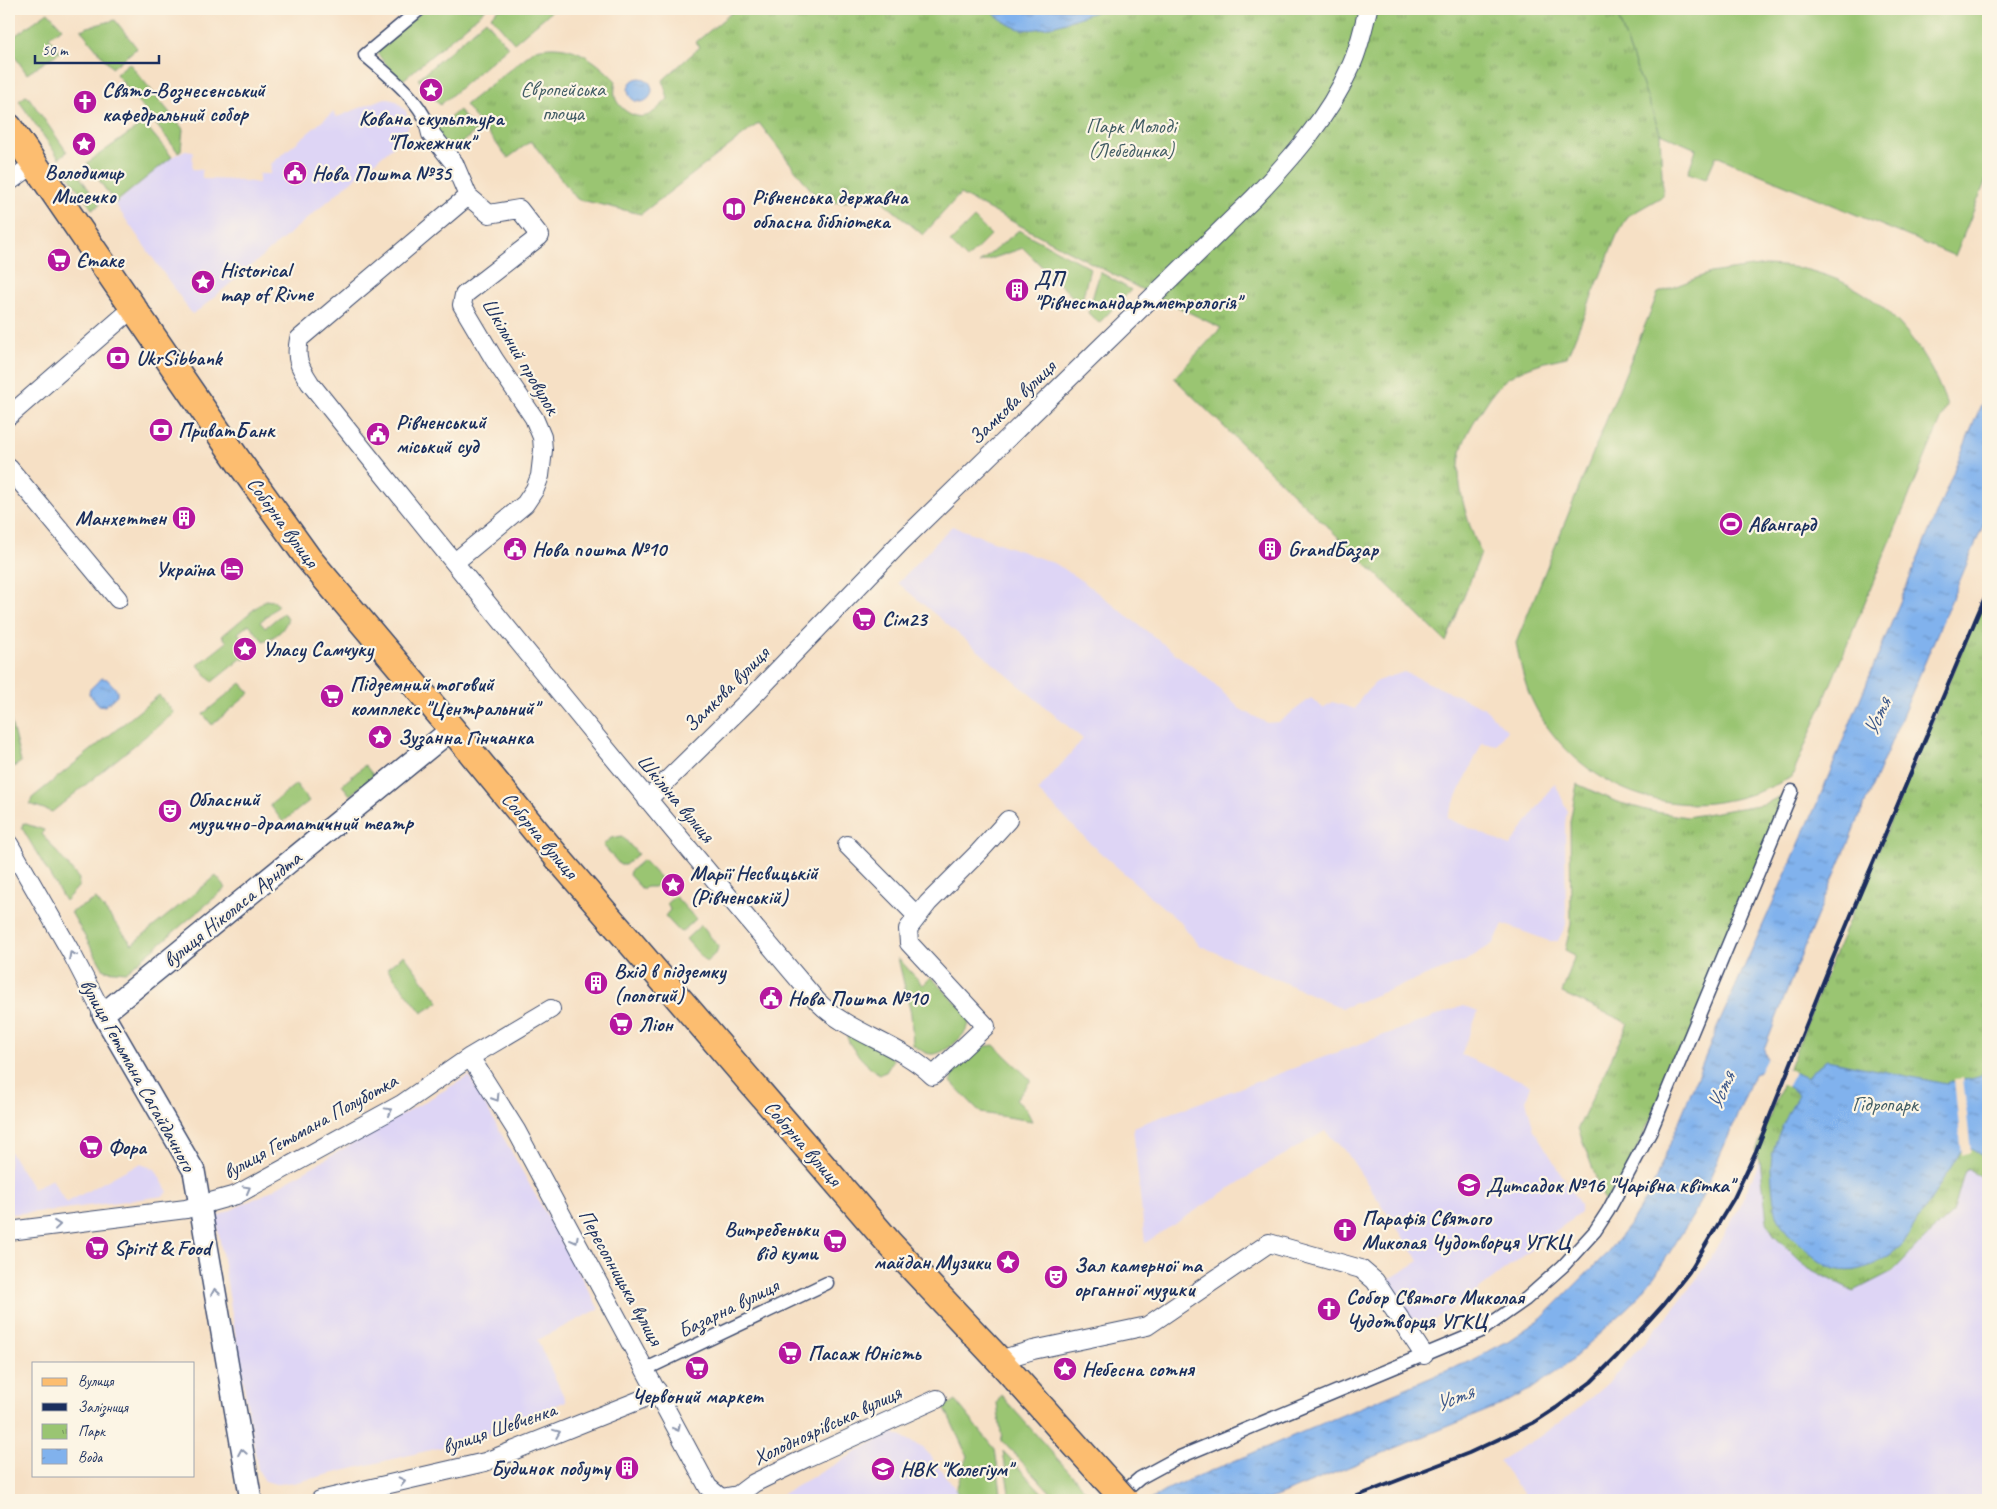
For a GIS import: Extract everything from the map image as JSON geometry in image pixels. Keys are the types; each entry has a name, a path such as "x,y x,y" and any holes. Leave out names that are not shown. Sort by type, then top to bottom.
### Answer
{"main road":[{"name":"Соборна вулиця","path":"9,127 233,454 308,558 562,863 890,1244 999,1360 1126,1500"}],"street":[{"path":"420,9 365,54 412,99 423,113 431,134 454,162 468,196"},
{"name":"Замкова вулиця","path":"647,800 749,700 888,555 1254,198 1288,161 1318,123 1339,90 1351,67 1368,9"},
{"path":"9,182 34,164"},
{"name":"Шкільна вулиця","path":"468,196 300,338 296,352 299,366 310,383 647,800 826,1010 903,1052 920,1063 933,1076 986,1026 909,943 908,929 917,916 1008,820"},
{"name":"Шкільний провулок","path":"455,562 525,504 535,489 540,476 543,450 542,437 534,418 494,359 462,305 464,294 540,236 519,209 489,214 468,196"},
{"path":"9,416 133,308"},
{"path":"9,468 118,599"},
{"name":"вулиця Ніколаса Арндта","path":"103,1014 452,729"},
{"path":"1114,1500 1140,1478 1175,1459 1479,1332 1526,1300 1563,1266 1595,1231 1608,1211 1650,1133 1792,791"},
{"name":"вулиця Гетьмана Сагайдачного","path":"9,844 72,954 103,1014 194,1171 251,1500"},
{"path":"847,845 917,916"},
{"name":"вулиця Гетьмана Полуботка","path":"9,1231 186,1210 236,1195 402,1104 470,1057 551,1009"},
{"name":"Пересопницька вулиця","path":"470,1057 516,1130 708,1487 721,1498 740,1498"},
{"path":"999,1360 1033,1350 1147,1326 1269,1244 1361,1269 1375,1281 1424,1355"},
{"name":"Базарна вулиця","path":"646,1369 827,1283"},
{"name":"вулиця Шевченка","path":"320,1500 485,1462 640,1400 657,1390"},
{"name":"Холодноярівська вулиця","path":"740,1498 754,1483 937,1399"}],"shaded area":[{"path":"385,98 396,101 406,111 409,124 404,137 192,314 115,204 172,157 185,150 193,151 192,169 202,170 202,179 238,180 259,183 259,174 270,174 271,164 333,112 337,117"},
{"path":"952,526 1056,564 1085,583 1212,682 1240,709 1267,723 1279,722 1311,698 1323,708 1332,702 1355,709 1362,696 1377,681 1404,672 1483,707 1507,730 1497,745 1482,743 1447,818 1510,846 1555,783 1567,810 1565,824 1566,925 1558,941 1549,941 1503,924 1494,943 1465,961 1342,1008 1199,945 1181,923 1094,847 1038,791 1083,739 898,583"},
{"name":"Дитсадок №16 \"Чарівна квітка\"","path":"1463,1006 1478,1012 1461,1055 1531,1085 1526,1100 1534,1130 1580,1204 1580,1213 1477,1291 1418,1331 1388,1280 1419,1261 1347,1153 1325,1131 1263,1167 1145,1243 1133,1127"},
{"path":"469,1076 599,1309 537,1340 566,1401 476,1439 293,1483 276,1484 265,1481 258,1470 216,1217 265,1194"},
{"path":"9,1150 33,1189 52,1179 66,1203 140,1164 155,1169 168,1192 163,1196 50,1211 9,1214"},
{"path":"1760,1161 1767,1221 1854,1291 1871,1282 1953,1213 1967,1168 1988,1182 1988,1500 1528,1500 1499,1461 1536,1439 1578,1409 1610,1381 1671,1312 1705,1268 1740,1205"},
{"name":"НВК \"Колегіум\"","path":"892,1432 923,1447 964,1500 772,1500"}],"green space":[{"path":"425,9 486,9 403,80 396,76 375,51"},
{"path":"499,9 554,9 514,43 491,16"},
{"path":"736,9 1615,9 1660,133 1663,196 1628,216 1617,235 1567,357 1533,366 1519,372 1501,384 1470,430 1460,457 1459,480 1464,506 1481,553 1446,642 1174,378 1221,328 1139,288 960,194 923,235 881,200 821,203 759,123 641,214 577,199 531,141 508,158 465,105 536,49 560,47 580,53 590,59 616,81 615,97 623,109 641,117 649,115 668,99 663,80 700,47 696,42"},
{"path":"1615,9 1988,9 1988,175 1955,256 1716,156 1706,179 1688,173 1696,149 1660,133"},
{"path":"48,12 62,28 49,37 60,52 27,74 9,48 9,40"},
{"path":"115,20 137,48 112,68 81,30"},
{"path":"486,20 508,47 440,105 418,79"},
{"path":"129,63 183,129 181,150 178,152 116,74"},
{"path":"27,95 67,152 59,158 19,101"},
{"path":"459,110 476,131 451,151 435,130"},
{"path":"144,123 172,157 115,203 87,163"},
{"path":"75,170 100,205 92,209 68,175"},
{"path":"974,218 991,235 967,259 950,242"},
{"path":"1019,230 1090,268 1081,305 1023,248 979,263"},
{"name":"Авангард","path":"1766,265 1803,269 1839,280 1880,305 1913,340 1926,360 1947,405 1792,777 1759,792 1724,801 1694,804 1665,801 1637,794 1610,782 1585,766 1564,747 1545,724 1531,698 1516,643 1658,293 1710,273"},
{"path":"1100,272 1131,290 1099,323 1088,313"},
{"name":"Гідропарк","path":"1988,590 1988,1182 1967,1168 1953,1213 1893,1271 1854,1291 1808,1268 1774,1236 1767,1221 1760,1161 1756,1151 1830,965"},
{"path":"265,600 274,601 278,606 260,622 265,628 283,613 288,618 284,627 272,638 263,641 249,624 238,633 244,642 239,646 246,654 251,650 253,652 244,660 242,658 212,682 198,665 227,642 222,636"},
{"path":"241,683 250,693 212,725 203,714"},
{"path":"159,695 174,713 52,812 30,804 32,798"},
{"path":"9,714 21,762 9,770"},
{"path":"365,765 374,776 350,795 342,785"},
{"path":"296,784 309,801 283,822 270,805"},
{"path":"1577,784 1617,802 1650,811 1687,817 1764,804 1792,791 1696,1020 1608,1211 1578,1128 1628,1023 1562,993 1575,955 1565,950 1571,924 1570,822"},
{"path":"23,823 44,830 42,834 79,879 78,887 65,901 22,828"},
{"path":"622,836 638,854 625,865 620,865 603,845 611,838"},
{"path":"643,860 662,880 654,887 646,887 643,890 629,875 630,871"},
{"path":"216,876 226,888 126,972 104,970 71,912 96,899 132,944"},
{"path":"675,896 696,919 682,932 665,916 670,910 667,903"},
{"path":"701,925 718,946 717,952 706,962 686,939"},
{"path":"404,955 439,1002 422,1013 387,968"},
{"path":"898,958 923,985 931,977 968,1015 968,1028 954,1044 941,1052 929,1054 913,1045 911,1014"},
{"path":"853,1033 891,1054 893,1061 886,1072 880,1074 865,1063 855,1052 847,1036"},
{"path":"994,1045 1031,1080 1016,1100 1026,1109 1032,1121 981,1113 951,1082 952,1068 981,1047"},
{"path":"1001,1395 1094,1500 1058,1500 1002,1441 997,1403"},
{"path":"956,1401 995,1449 1002,1500 964,1500 956,1490 967,1456 944,1406"},
{"path":"1003,1451 1049,1500 1010,1500"}],"water":[{"path":"988,9 1103,9 1060,24 1026,29 1017,28 1009,24"},
{"path":"640,78 645,79 651,85 651,95 645,101 640,102 635,101 629,95 628,90 629,85 635,79"},
{"name":"Устя","path":"1988,388 1988,514 1804,947 1764,1050 1767,1059 1807,1078 1812,1070 1827,1060 1946,1084 1981,1076 1988,1060 1988,1157 1984,1157 1971,1149 1961,1151 1903,1244 1895,1251 1875,1264 1864,1268 1842,1270 1831,1268 1816,1259 1788,1233 1779,1220 1775,1205 1771,1169 1774,1149 1780,1130 1798,1094 1760,1072 1754,1074 1694,1214 1654,1277 1631,1305 1562,1368 1533,1388 1503,1404 1268,1500 1150,1500 1170,1488 1470,1361 1508,1341 1542,1318 1605,1255 1631,1223 1652,1188 1717,1028 1819,799"},
{"path":"102,678 107,679 117,690 117,695 105,706 99,705 89,694 90,689"}],"pier":[{"path":"1767,1058 1795,1072 1787,1087 1759,1073"},
{"path":"1963,1078 1971,1152 1962,1155 1954,1079"}],"railway":[{"path":"1347,1500 1469,1453 1533,1423 1556,1408 1591,1382 1617,1356 1663,1305 1689,1272 1734,1198 1756,1151 1830,965 1988,590"}],"place":[{"name":"Кована скульптура \"Пожежник\"","path":"431,90"},
{"name":"Свято-Вознесенський кафедральний собор","path":"85,102"},
{"name":"Володимир Мисечко","path":"84,144"},
{"name":"Нова Пошта №35","path":"295,173"},
{"name":"Рівненська державна обласна бібліотека","path":"734,209"},
{"name":"Єтаке","path":"59,260"},
{"name":"Historical map of Rivne","path":"203,282"},
{"name":"ДП \"Рівнестандартметрологія\"","path":"1017,290"},
{"name":"UkrSibbank","path":"118,358"},
{"name":"ПриватБанк","path":"161,430"},
{"name":"Рівненський міський суд","path":"378,434"},
{"name":"Манхеттен","path":"184,518"},
{"name":"Авангард","path":"1731,524"},
{"name":"Нова пошта №10","path":"515,549"},
{"name":"GrandБазар","path":"1270,549"},
{"name":"Україна","path":"232,569"},
{"name":"Сім23","path":"864,619"},
{"name":"Уласу Самчуку","path":"245,649"},
{"name":"Підземний тоговий комплекс \"Центральний\"","path":"332,696"},
{"name":"Зузанна Гінчанка","path":"380,737"},
{"name":"Обласний музично-драматичний театр","path":"170,811"},
{"name":"Марії Несвицькій (Рівненській)","path":"673,885"},
{"name":"Вхід в підземку (пологий)","path":"596,983"},
{"name":"Нова Пошта №10","path":"771,998"},
{"name":"Ліон","path":"621,1024"},
{"name":"Фора","path":"91,1147"},
{"name":"Дитсадок №16 \"Чарівна квітка\"","path":"1469,1185"},
{"name":"Парафія Святого Миколая Чудотворця УГКЦ","path":"1345,1230"},
{"name":"Витребеньки від куми","path":"835,1241"},
{"name":"Spirit & Food","path":"97,1248"},
{"name":"майдан Музики","path":"1008,1262"},
{"name":"Зал камерної та органної музики","path":"1056,1277"},
{"name":"Собор Святого Миколая Чудотворця УГКЦ","path":"1329,1309"},
{"name":"Пасаж Юність","path":"790,1353"},
{"name":"Червоний маркет","path":"697,1368"},
{"name":"Небесна сотня","path":"1065,1369"},
{"name":"Будинок побуту","path":"627,1468"},
{"name":"НВК \"Колегіум\"","path":"883,1469"}],"park label":[{"name":"Європейська площа","path":"563,101"},
{"name":"Парк Молоді (Лебединка)","path":"1131,138"}]}
